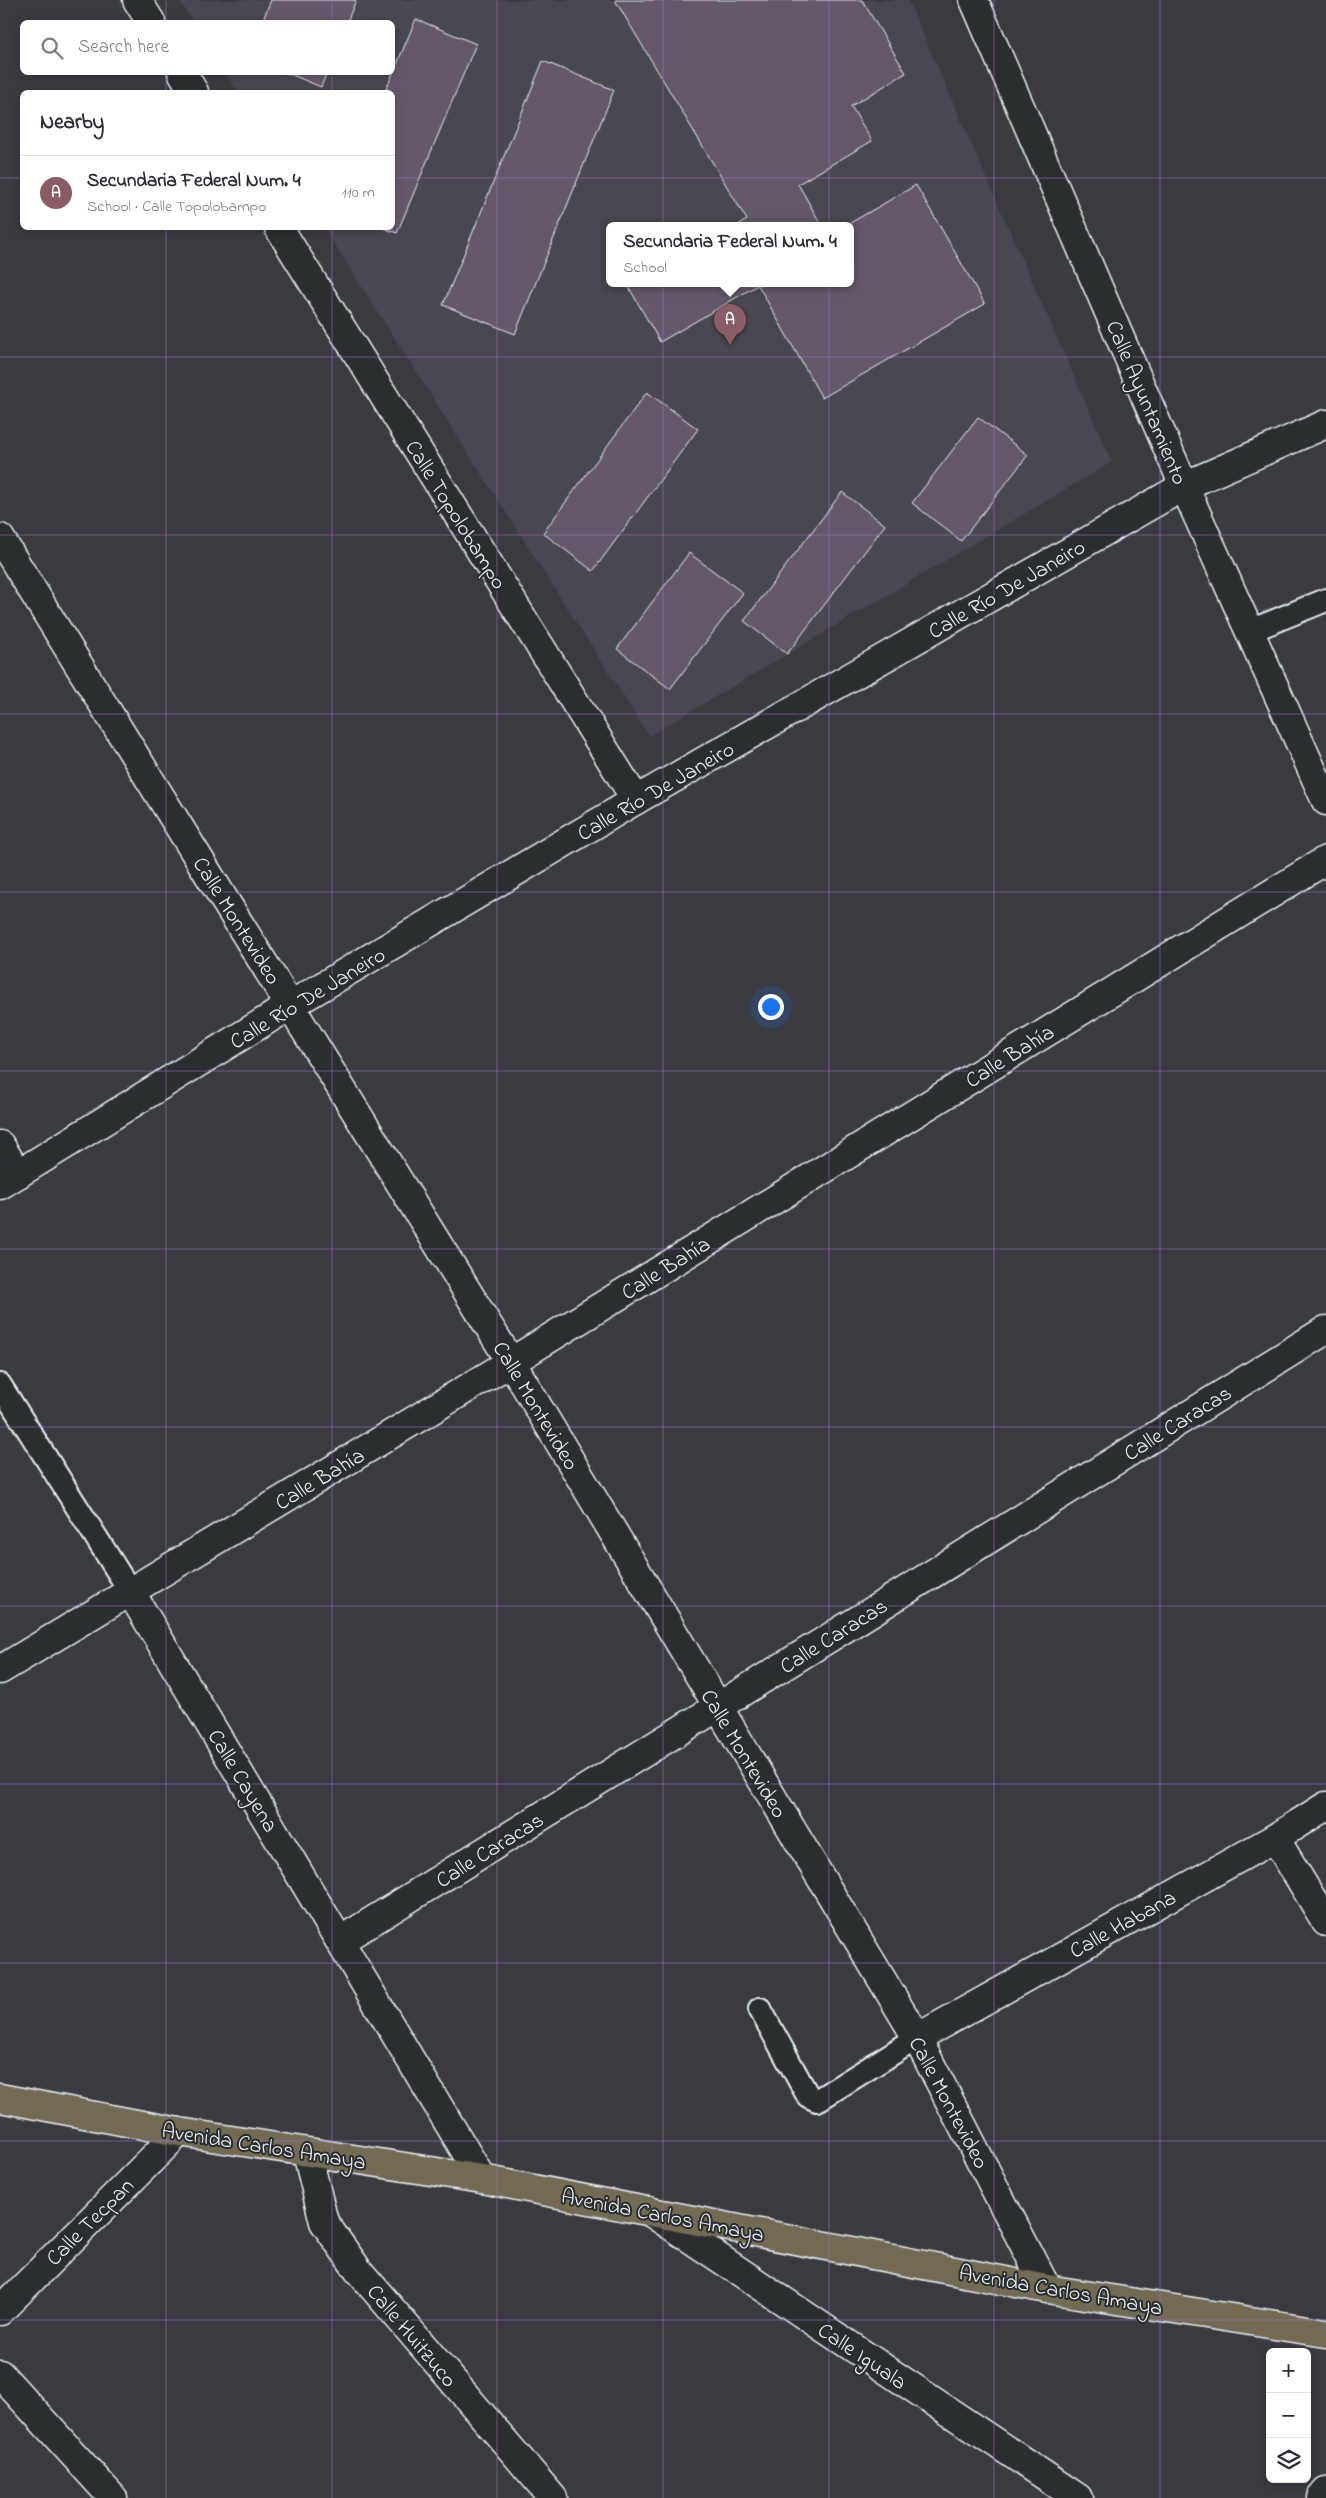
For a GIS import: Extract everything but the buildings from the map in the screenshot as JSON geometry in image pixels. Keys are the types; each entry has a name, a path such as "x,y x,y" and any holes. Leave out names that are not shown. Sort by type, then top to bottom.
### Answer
{"main road":[{"name":"Avenida Carlos Amaya","path":"0,2098 179,2132 482,2179 1047,2288 1326,2333"}],"street":[{"path":"137,0 150,20"},
{"name":"Calle Ayuntamiento","path":"974,0 1184,486 1326,802"},
{"path":"184,75 193,90"},
{"name":"Calle Topolobampo","path":"280,230 636,800"},
{"name":"Calle Río De Janeiro","path":"9,1179 291,1005 636,800 1184,486 1326,424"},
{"name":"Calle Montevideo","path":"0,538 511,1362 916,2038 1047,2288"},
{"name":"Calle Bahía","path":"0,1670 511,1362 1326,860"},
{"path":"0,1145 9,1179"},
{"name":"Calle Caracas","path":"340,1941 1326,1330"},
{"name":"Calle Cayena","path":"130,1591 482,2179"},
{"name":"Calle Habana","path":"916,2038 1275,1838 1326,1806"},
{"path":"1275,1838 1326,1922"},
{"name":"Calle Tecpan","path":"0,2311 179,2132"},
{"name":"Calle Huitzuco","path":"307,2153 324,2222 358,2270 553,2498"},
{"name":"Calle Iguala","path":"649,2211 1078,2498"},
{"path":"0,2374 113,2498"},
{"path":"1321,2498 1326,2492"}],"lane":[{"path":"1250,631 1326,600"},
{"name":"Calle Cayena","path":"0,1385 130,1591"},
{"path":"760,2009 808,2096 812,2099 821,2098 916,2038"}],"shaded area":[{"path":"179,0 908,0 1112,462 649,736 325,230 395,230 395,90 237,90 226,75 395,75 395,20 192,20"}],"place":[{"name":"Secundaria Federal Num. 4","path":"730,345"}]}
